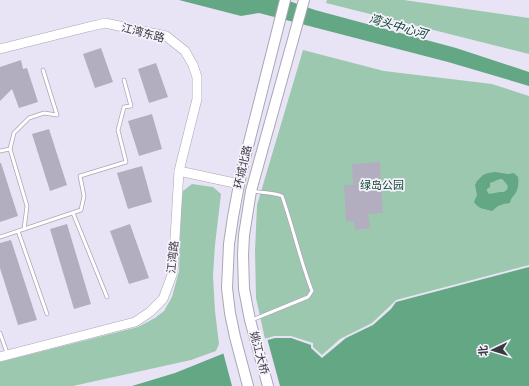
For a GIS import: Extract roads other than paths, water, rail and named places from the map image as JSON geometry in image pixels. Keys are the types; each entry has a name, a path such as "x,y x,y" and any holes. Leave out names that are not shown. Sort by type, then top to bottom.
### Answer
{"main road":[{"name":"环城北路","path":"235,337 227,288 232,217 238,184 285,0"},
{"name":"环城北路","path":"250,320 244,289 244,235 252,191 304,0"},
{"name":"姚江大桥","path":"250,320 268,386"},
{"name":"姚江大桥","path":"235,337 248,386"}],"street":[{"name":"江湾东路","path":"0,48 105,24 166,36 185,51 197,76 197,98 179,172"},
{"path":"179,172 238,184"},
{"name":"江湾路","path":"4,356 135,322 150,312 159,303 163,298 173,272 179,172"}],"lane":[{"path":"24,229 27,206 10,149 14,133 29,118 44,113 57,115 44,70"},
{"path":"0,236 82,210 84,196 80,176 126,162 118,130 124,108 131,106 124,80"},
{"path":"0,151 10,149"},
{"path":"250,320 308,297 312,291 282,196 275,193 252,191"},
{"path":"73,213 107,297"},
{"path":"18,231 47,314"},
{"path":"0,333 4,356"}],"water label":[{"name":"湾头中心河","path":"398,27"}],"park label":[{"name":"绿岛公园","path":"382,185"}]}
